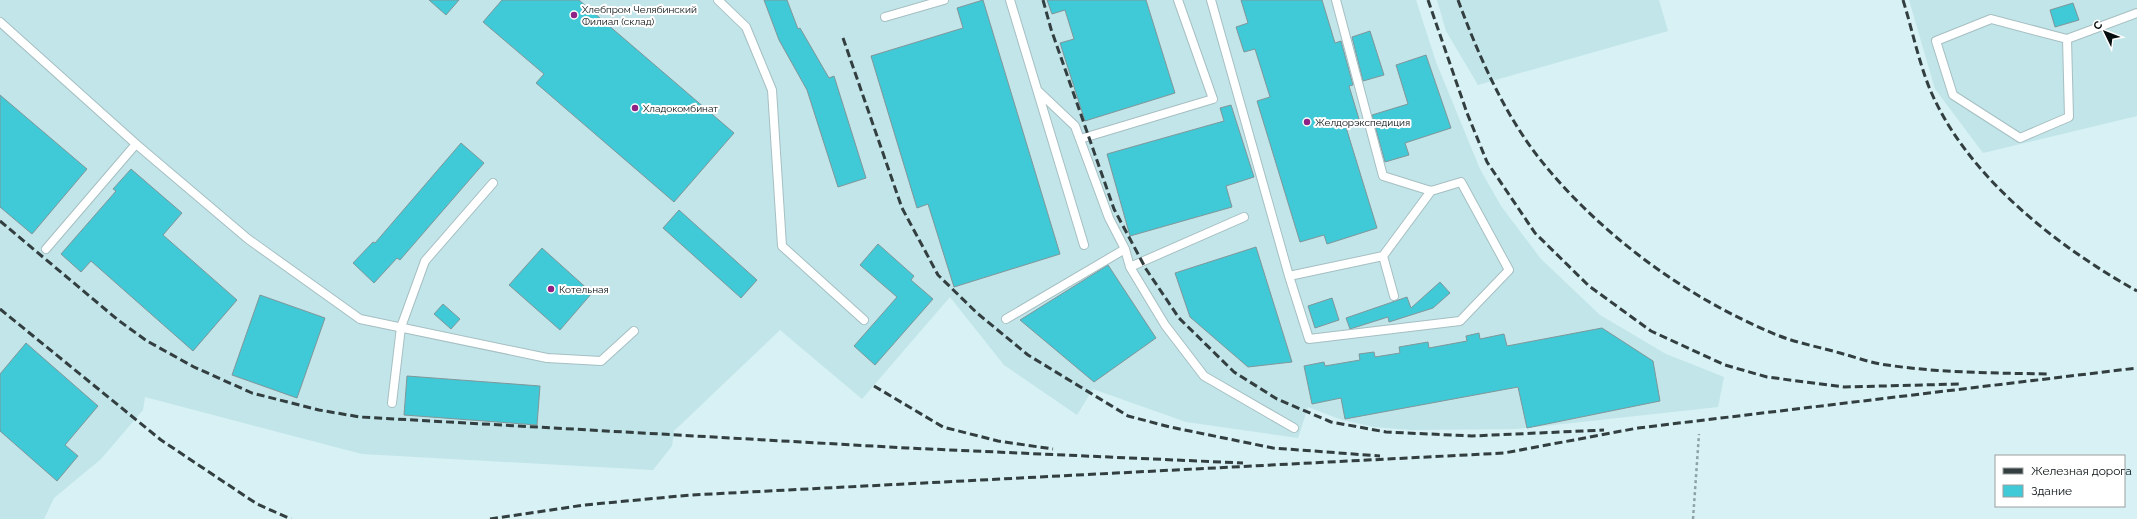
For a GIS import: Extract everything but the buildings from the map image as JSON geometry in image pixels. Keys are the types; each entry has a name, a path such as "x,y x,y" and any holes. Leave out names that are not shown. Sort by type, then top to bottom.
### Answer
{"lane":[{"path":"718,0 746,27 772,90 782,246 864,320"},
{"path":"885,17 944,0"},
{"path":"1010,0 1084,245"},
{"path":"1080,139 1213,99 1178,0"},
{"path":"1211,0 1289,276 1310,340 1460,321 1508,270 1461,182 1431,191 1384,176 1336,0"},
{"path":"2067,39 2068,117 2020,138 1953,95 1936,41 1991,19 2067,39 2137,14"},
{"path":"0,22 136,144 248,239 360,318 547,358 601,361 634,331"},
{"path":"1038,91 1075,126 1109,218 1125,249 1130,267 1165,325 1204,376 1294,428"},
{"path":"46,250 136,144"},
{"path":"392,403 401,327 424,261 493,183"},
{"path":"1289,276 1383,256 1431,191"},
{"path":"1130,267 1244,217"},
{"path":"1006,319 1125,249"},
{"path":"1383,256 1394,296"}],"path":[{"path":"1693,519 1699,434"}],"shaded area":[{"path":"0,0 1416,0 1436,62 1480,169 1501,206 1541,259 1600,315 1666,354 1724,377 1718,407 1517,429 1411,430 1374,427 1342,420 1308,407 1298,438 1186,422 1093,389 1077,415 1004,365 950,297 862,399 780,330 674,431 672,446 653,470 362,454 145,397 143,410 101,459 54,498 44,519 0,519"},
{"path":"1437,0 1659,0 1668,31 1478,85 1446,31"},
{"path":"1909,0 2137,0 2137,116 1983,153 1935,89"}],"railway":[{"path":"1043,0 1051,29 1114,209 1146,269 1179,318 1234,372 1277,399 1331,422 1386,432 1472,436 1604,430"},
{"path":"1428,0 1467,113 1487,162 1535,233 1589,286 1651,331 1725,365 1767,377 1844,387 1960,384"},
{"path":"1458,0 1492,82 1514,122 1539,158 1589,213 1647,262 1678,283 1710,303 1777,335 1800,343 1875,363 1907,368 1948,371 2050,374"},
{"path":"1903,0 1918,55 1929,87 1945,119 1965,150 1989,178 2016,205 2045,230 2075,253 2137,291"},
{"path":"843,38 902,208 938,275 977,313 1028,355 1128,416 1170,427 1273,448 1380,456"},
{"path":"0,221 118,320 147,341 194,367 252,393 319,410 360,417 907,448 1243,463"},
{"path":"0,309 161,440 257,504 291,519"},
{"path":"490,519 584,505 691,495 1504,453 1638,428 2137,368"},
{"path":"874,386 943,427 998,441 1053,449"}],"place":[{"name":"Хлебпром Челябинский Филиал (склад)","path":"574,15"},
{"name":"Хладокомбинат","path":"635,108"},
{"name":"Желдорэкспедиция","path":"1307,122"},
{"name":"Котельная","path":"551,289"}]}
